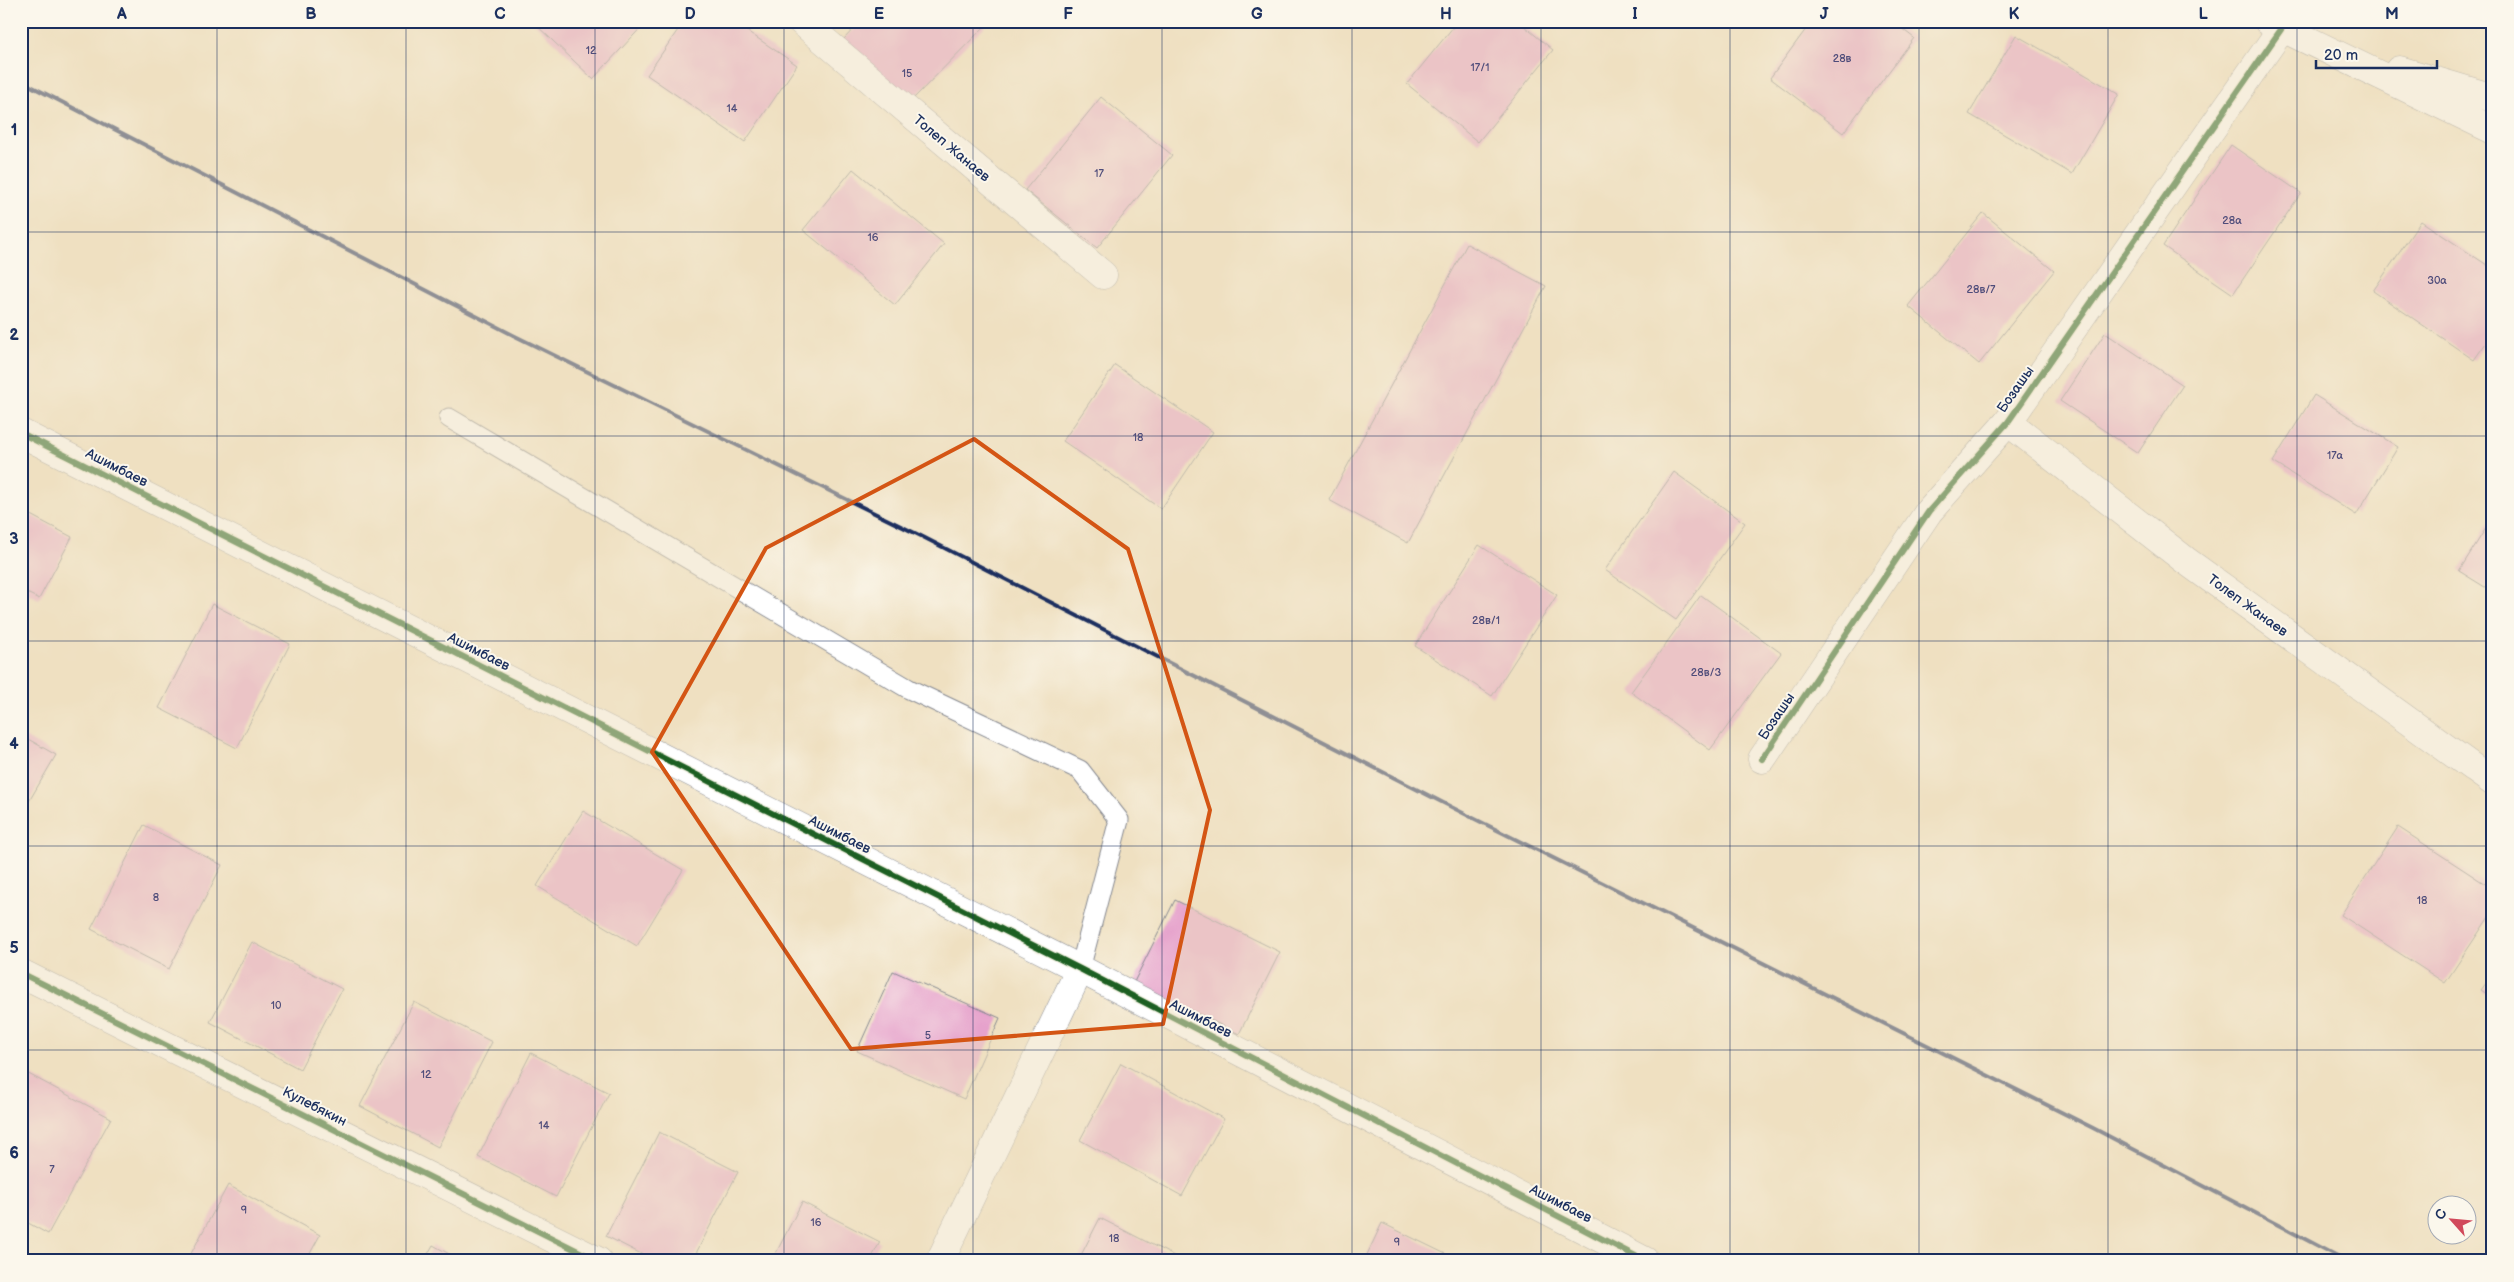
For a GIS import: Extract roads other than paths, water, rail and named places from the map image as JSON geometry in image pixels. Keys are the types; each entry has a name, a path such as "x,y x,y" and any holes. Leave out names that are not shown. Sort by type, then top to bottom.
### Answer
{"street":[{"name":"Толеп Жанаев","path":"801,21 1103,275"},
{"path":"2275,25 2493,130"},
{"name":"Бозашы","path":"1762,759 1929,511 2008,422 2275,25"},
{"path":"2323,48 2493,98"},
{"name":"Толеп Жанаев","path":"2008,422 2185,560 2493,782"},
{"name":"Ашимбаев","path":"21,433 1080,969 1645,1261"},
{"path":"940,1261 1080,969"},
{"name":"Кулебякин","path":"21,973 598,1261"}],"lane":[{"path":"449,418 909,689 1080,770 1119,820 1080,969"}],"railway":[{"path":"21,81 513,335 921,536 1465,814 2093,1128 2347,1261"}]}
